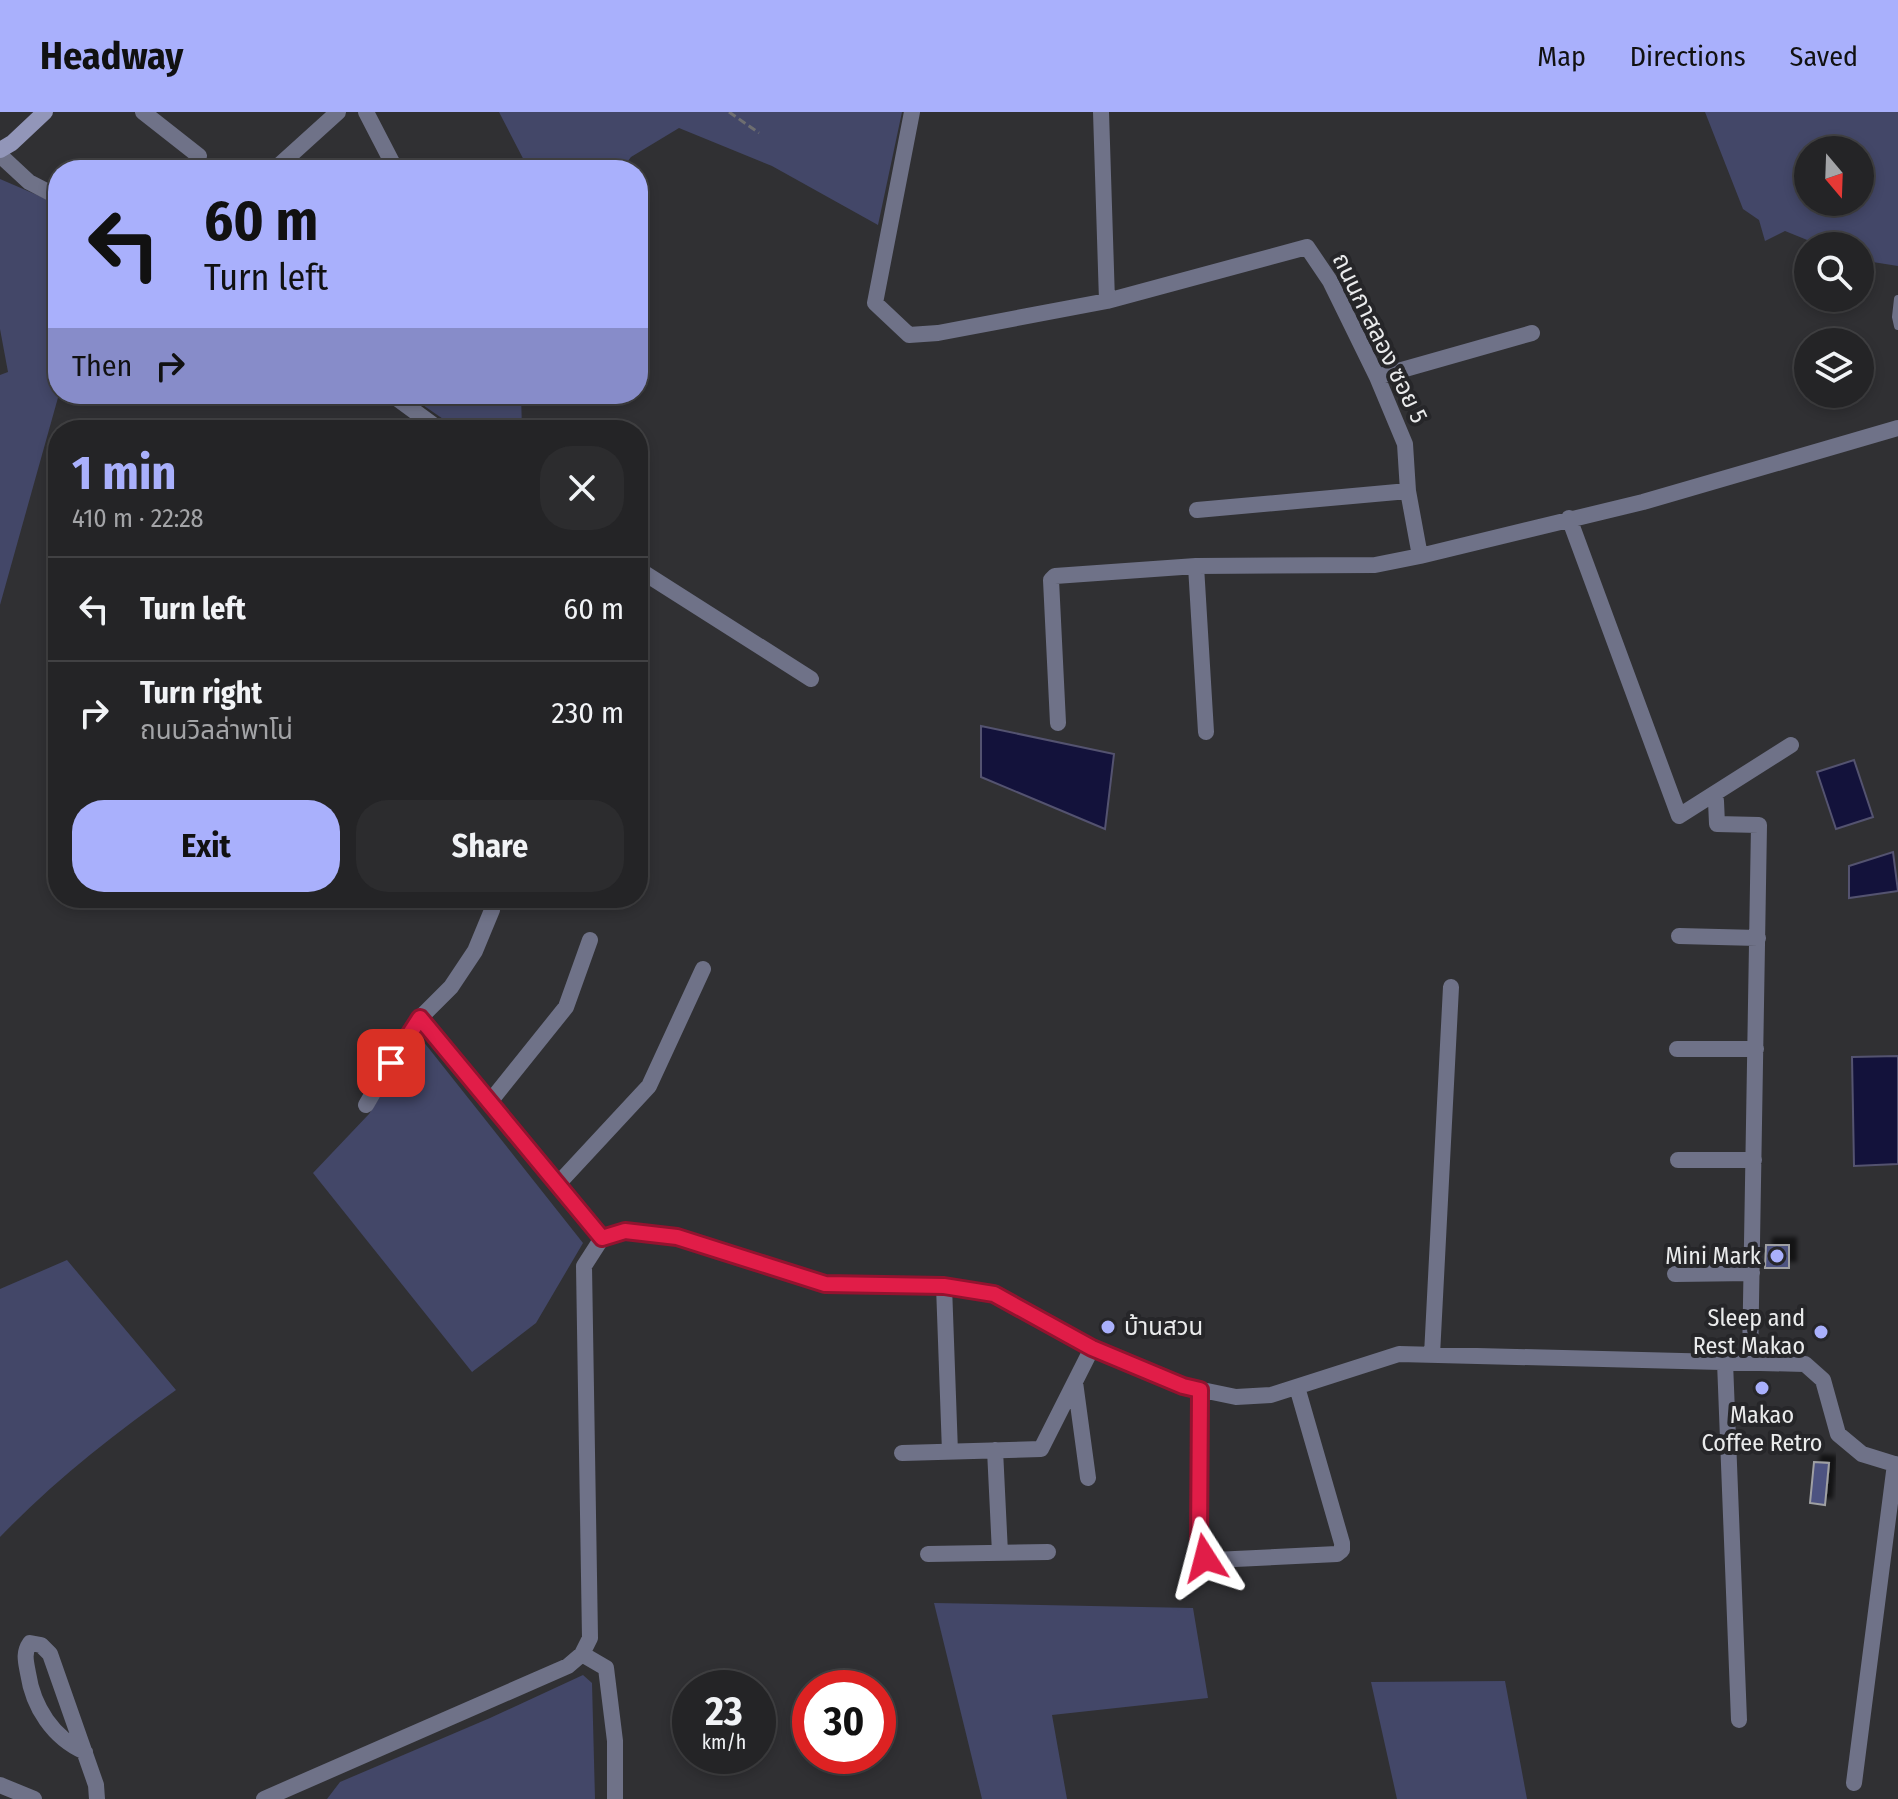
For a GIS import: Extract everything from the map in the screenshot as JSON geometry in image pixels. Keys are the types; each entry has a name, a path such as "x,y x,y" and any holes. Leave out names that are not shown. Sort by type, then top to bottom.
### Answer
{"street":[{"path":"45,112 0,153 29,182 48,192"},
{"path":"143,112 199,156"},
{"path":"285,160 338,112"},
{"path":"366,112 391,160"},
{"name":"ถนนกาสลอง ซอย 5","path":"912,112 875,303 909,335 938,333 1107,301 1307,247 1330,281 1377,377 1405,444 1408,491 1420,556"},
{"path":"1101,112 1107,301"},
{"path":"1377,377 1532,333"},
{"path":"405,404 426,420"},
{"path":"1058,723 1051,580 1055,576 1196,566 1375,565 1643,502 1898,428"},
{"path":"1197,510 1408,491"},
{"path":"1569,518 1679,816 1791,745"},
{"path":"1196,566 1206,732"},
{"path":"648,575 811,679"},
{"path":"1716,801 1717,824 1759,825 1750,1362"},
{"path":"366,1105 403,1042 420,1018 451,987 475,951 492,910"},
{"path":"1679,936 1758,938"},
{"path":"489,1103 566,1007 590,940"},
{"path":"557,1185 649,1086 703,969"},
{"path":"1432,1355 1451,987"},
{"path":"420,1018 602,1238"},
{"path":"1677,1049 1756,1049"},
{"path":"1678,1160 1754,1160"},
{"path":"264,1799 568,1666 582,1654 590,1638 584,1266 602,1238 625,1231 677,1237 825,1284 944,1286 994,1294 1092,1348 1183,1386 1236,1397 1271,1395 1399,1354 1805,1364 1823,1380 1838,1434 1862,1454 1896,1465 1854,1783"},
{"path":"1675,1274 1752,1273"},
{"path":"944,1286 950,1452"},
{"path":"902,1453 1041,1449 1092,1348"},
{"path":"1725,1362 1739,1720"},
{"path":"1075,1382 1088,1478"},
{"path":"1200,1390 1199,1548 1205,1558 1337,1554 1342,1550 1342,1543 1297,1387"},
{"path":"995,1450 1000,1553"},
{"path":"928,1554 1048,1552"},
{"path":"85,1752 61,1735 37,1706 25,1654 30,1643 41,1645 50,1654 85,1752 96,1785 97,1799"},
{"path":"582,1654 606,1668 615,1741 615,1799"},
{"path":"0,1785 34,1799"}],"lane":[{"path":"1898,299 1898,326"}],"path":[{"path":"729,112 759,133"}],"shaded area":[{"path":"499,112 902,112 878,225 772,166 679,128 629,160 524,160"},
{"path":"1705,112 1898,112 1898,266 1874,262 1874,232 1794,232 1794,235 1785,231 1765,241 1759,220 1743,209"},
{"path":"0,179 48,200 48,404 56,404 52,420 48,420 48,433 0,605 0,375 8,372 0,329"},
{"path":"421,404 521,404 522,420 445,420"},
{"path":"981,726 1114,754 1105,829 981,777"},
{"path":"1854,760 1873,817 1836,829 1817,772"},
{"path":"1893,852 1898,891 1849,898 1849,866"},
{"path":"419,1036 583,1243 536,1323 472,1372 313,1173 369,1114"},
{"path":"1898,1056 1898,1164 1854,1166 1852,1057"},
{"path":"67,1260 176,1390 85,1459 0,1537 0,1289"},
{"path":"934,1603 1193,1608 1208,1698 1052,1715 1067,1799 982,1799"},
{"path":"583,1675 592,1683 595,1799 327,1799 340,1782"},
{"path":"1505,1681 1527,1799 1397,1799 1371,1682"}],"building":[{"path":"1766,1245 1789,1245 1789,1268 1765,1268"},
{"path":"1814,1462 1829,1463 1825,1505 1810,1503"}],"place":[{"name":"Mini Mark","path":"1777,1256"},
{"name":"บ้านสวน","path":"1108,1327"},
{"name":"Sleep and Rest Makao","path":"1821,1332"},
{"name":"Makao Coffee Retro","path":"1762,1388"}],"route":[{"path":"391,1063 420,1018 602,1238 625,1231 677,1237 825,1284 944,1286 994,1294 1092,1348 1183,1386 1200,1390 1199,1548 1205,1558"}]}
